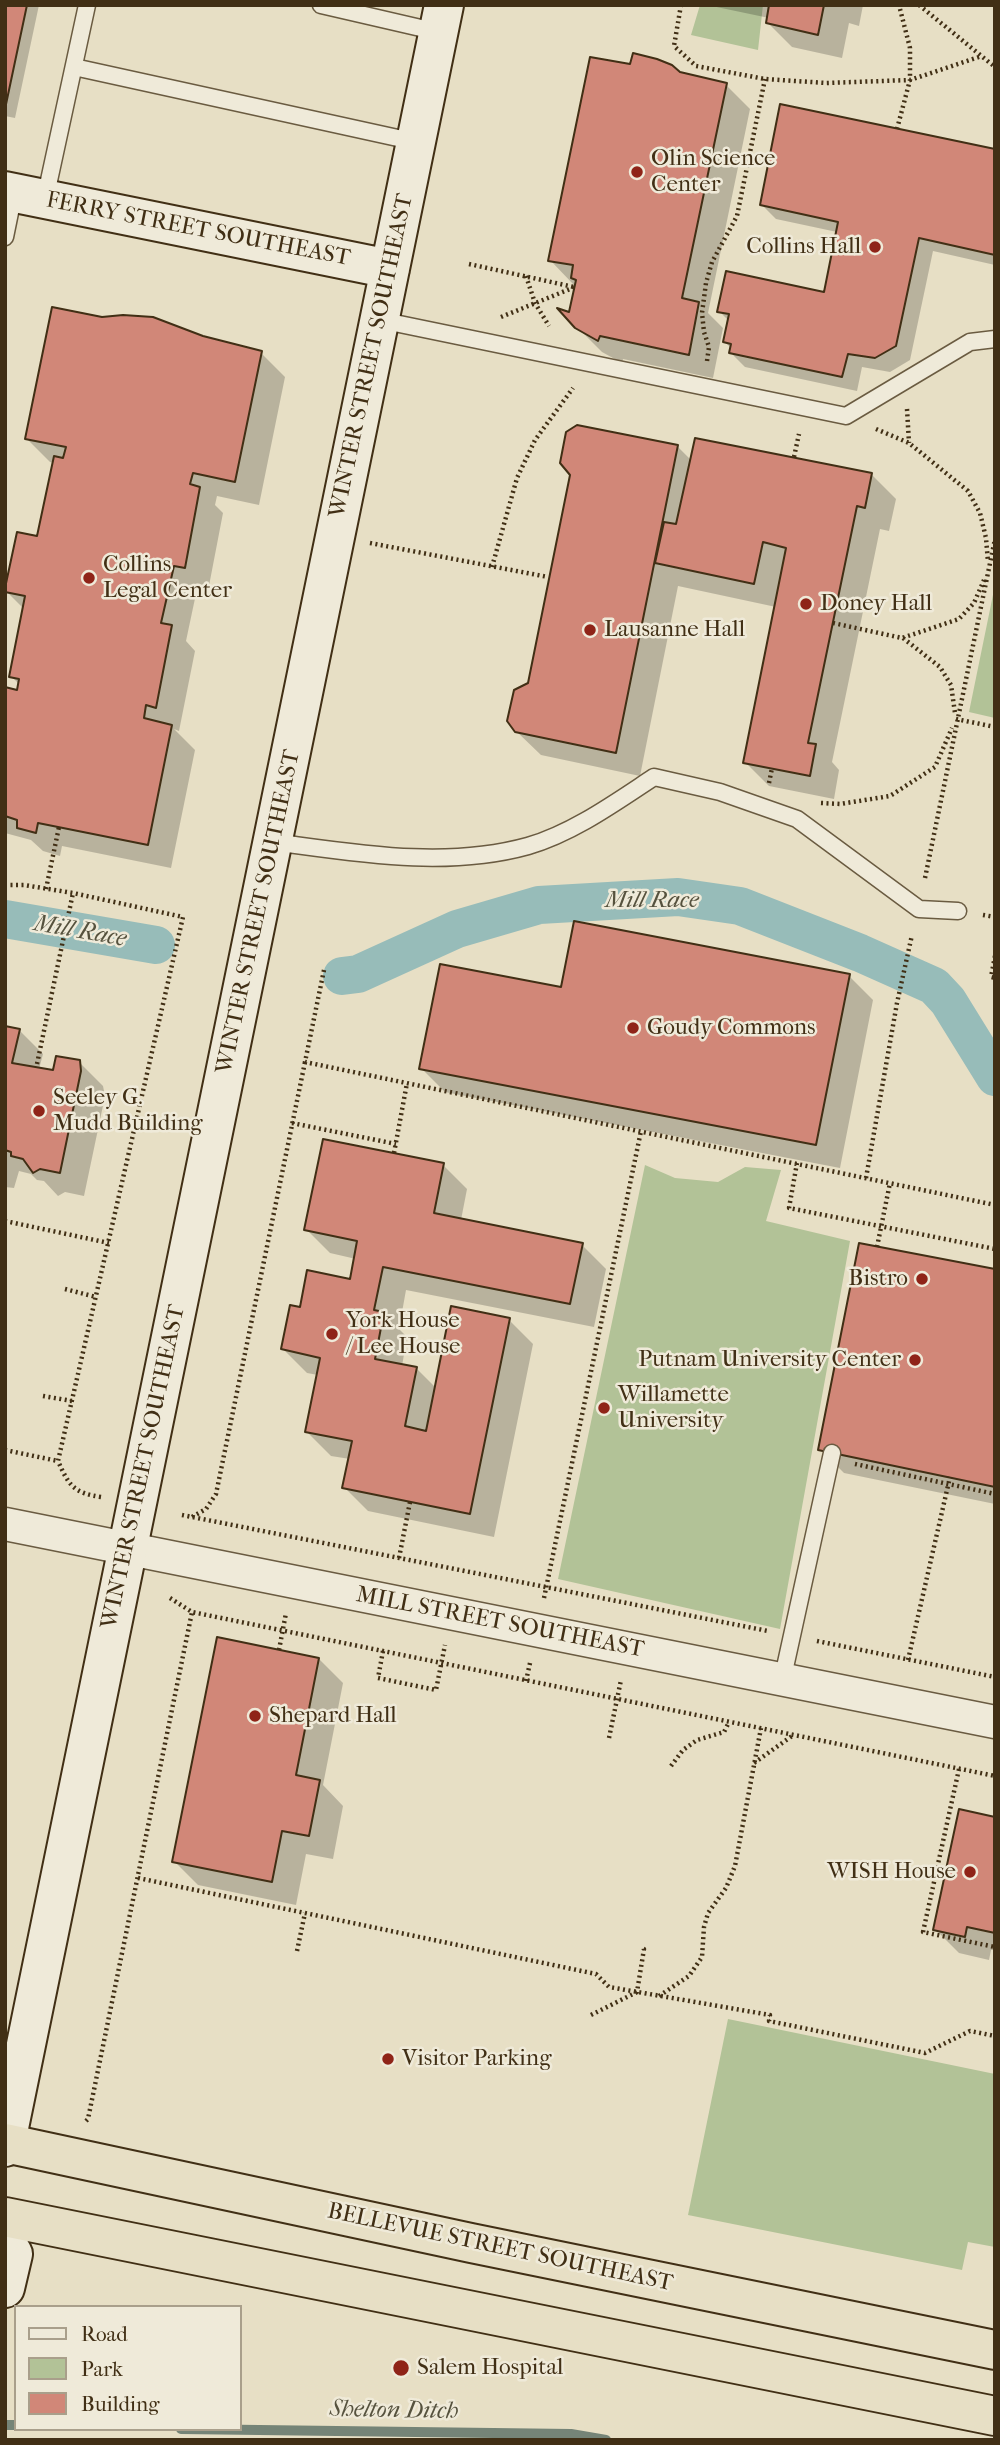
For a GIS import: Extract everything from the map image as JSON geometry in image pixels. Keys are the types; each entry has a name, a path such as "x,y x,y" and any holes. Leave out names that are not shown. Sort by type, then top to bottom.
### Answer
{"highway":[{"name":"BELLEVUE STREET SOUTHEAST","path":"6,2144 995,2350"},
{"path":"5,2217 995,2416"}],"street":[{"name":"WINTER STREET SOUTHEAST","path":"6,2144 441,18"},
{"name":"FERRY STREET SOUTHEAST","path":"21,195 390,269"},
{"name":"MILL STREET SOUTHEAST","path":"5,1524 995,1722"},
{"path":"5,2240 13,2254 5,2288"}],"lane":[{"path":"5,237 74,66 87,5"},
{"path":"321,5 441,18"},
{"path":"74,66 416,142"},
{"path":"380,320 846,416 970,342 995,339"},
{"path":"273,842 381,857 465,857 528,846 594,817 654,777 720,792 797,819 919,909 958,911"},
{"path":"782,1681 831,1456"}],"path":[{"path":"681,5 674,46 696,66 765,79 826,83 910,80 982,56"},
{"path":"897,129 910,80 910,48 899,5"},
{"path":"919,5 995,67"},
{"path":"701,386 709,347 702,313 706,283 716,253 737,216 765,79"},
{"path":"454,335 575,287 469,264"},
{"path":"492,567 517,478 535,440 584,374 587,363 560,340 544,320 526,276"},
{"path":"846,416 909,443 968,491 980,513 989,569 974,603 959,619 902,638"},
{"path":"335,536 548,577"},
{"path":"866,1178 897,1003 919,909 995,539"},
{"path":"816,803 840,804 890,796 935,768 956,719 951,685 940,667 902,638 833,623"},
{"path":"956,719 995,727"},
{"path":"46,889 58,827"},
{"path":"5,885 73,893 183,917 58,1461 66,1480 80,1493 108,1498"},
{"path":"37,1065 73,893"},
{"path":"995,956 990,977 995,978"},
{"path":"192,1517 206,1509 216,1494 324,970"},
{"path":"305,1062 995,1205"},
{"path":"394,1153 407,1083"},
{"path":"292,1123 396,1144"},
{"path":"542,1602 641,1131"},
{"path":"797,1163 789,1208 995,1249"},
{"path":"877,1247 890,1183"},
{"path":"5,1221 109,1243"},
{"path":"65,1289 96,1297"},
{"path":"43,1396 72,1401"},
{"path":"5,1450 58,1461"},
{"path":"831,1456 995,1494"},
{"path":"908,1660 950,1477"},
{"path":"399,1559 410,1502"},
{"path":"183,1515 995,1677"},
{"path":"170,1598 192,1612 995,1776"},
{"path":"84,2122 88,2119 192,1612"},
{"path":"383,1651 378,1678 436,1690 451,1613"},
{"path":"609,1738 627,1649"},
{"path":"526,1681 532,1655"},
{"path":"671,1766 683,1750 697,1740 724,1732 729,1722"},
{"path":"659,1996 689,1976 702,1957 708,1913 726,1888 735,1866 761,1728"},
{"path":"754,1763 793,1735"},
{"path":"960,1769 923,1932 995,1947"},
{"path":"138,1878 596,1974 609,1987 770,2015 769,2021 925,2053 970,2031 995,2036"},
{"path":"297,1951 305,1913"},
{"path":"637,1992 644,1949 642,1948"},
{"path":"591,2015 637,1992"}],"green space":[{"path":"700,5 763,5 758,50 691,35"},
{"path":"995,585 995,718 969,712"},
{"path":"645,1165 675,1178 718,1182 745,1167 781,1170 766,1221 850,1241 780,1629 558,1579"},
{"path":"728,2019 995,2074 995,2247 968,2242 962,2270 688,2215"}],"building":[{"path":"5,5 27,5 5,109"},
{"path":"769,5 824,5 818,35 766,23"},
{"name":"Olin Science Center","path":"633,53 672,65 680,72 727,83 682,298 699,302 689,355 600,336 598,341 575,328 557,308 569,312 576,280 571,278 573,265 548,261 590,57 630,64"},
{"name":"Collins Hall","path":"780,104 995,149 995,255 919,238 896,346 875,358 848,354 842,377 729,353 731,344 723,342 729,314 717,312 726,271 824,292 838,222 760,205"},
{"name":"Collins Legal Center","path":"52,307 102,317 153,317 203,336 262,351 235,482 193,473 190,484 200,487 185,568 174,566 161,623 172,625 156,708 146,705 144,718 172,725 148,845 38,823 36,833 17,828 17,820 5,816 5,687 17,690 19,679 9,677 25,596 5,592 5,588 17,532 37,536 54,456 63,458 66,447 25,439"},
{"name":"Lausanne Hall","path":"577,425 678,445 616,753 515,732 507,721 514,690 528,683 570,475 560,463 566,432"},
{"name":"Doney Hall","path":"695,438 872,473 865,508 857,506 808,743 816,744 810,776 743,763 786,548 763,542 754,584 655,563 664,522 676,524"},
{"name":"Goudy Commons","path":"574,921 850,974 816,1145 419,1069 440,964 561,987"},
{"name":"Seeley G. Mudd Building","path":"5,1026 20,1029 12,1063 53,1070 56,1056 80,1060 81,1071 60,1173 40,1169 33,1173 23,1159 11,1156 11,1152 5,1150"},
{"name":"York House / Lee House","path":"323,1139 444,1163 434,1213 583,1243 570,1304 383,1267 374,1310 384,1312 375,1359 417,1367 405,1426 426,1431 451,1306 510,1318 470,1514 342,1488 352,1441 305,1432 320,1358 281,1349 290,1305 300,1307 307,1270 350,1279 357,1241 304,1230"},
{"name":"Putnam University Center","path":"859,1243 995,1269 995,1487 818,1450"},
{"name":"Shepard Hall","path":"217,1637 319,1658 296,1775 320,1780 309,1836 282,1831 272,1882 172,1862"},
{"name":"WISH House","path":"959,1809 995,1817 995,1933 967,1927 965,1937 933,1930"}],"waterway":[{"name":"Mill Race","path":"342,976 358,974 457,929 539,905 678,897 740,906 860,953 934,986 948,1001 995,1077"},
{"name":"Mill Race","path":"5,919 156,945"},
{"name":"Shelton Ditch","path":"5,2425 14,2425"},
{"name":"Shelton Ditch","path":"242,2430 571,2434 606,2440"}],"place":[{"name":"Olin Science Center","path":"637,172"},
{"name":"Collins Hall","path":"875,247"},
{"name":"Collins Legal Center","path":"89,578"},
{"name":"Doney Hall","path":"806,604"},
{"name":"Lausanne Hall","path":"590,630"},
{"name":"Goudy Commons","path":"633,1028"},
{"name":"Seeley G. Mudd Building","path":"39,1111"},
{"name":"Bistro","path":"922,1279"},
{"name":"York House / Lee House","path":"332,1334"},
{"name":"Putnam University Center","path":"915,1360"},
{"name":"Willamette University","path":"604,1408"},
{"name":"Shepard Hall","path":"255,1716"},
{"name":"WISH House","path":"970,1872"},
{"name":"Visitor Parking","path":"388,2059"},
{"name":"Salem Hospital","path":"401,2368"}]}
